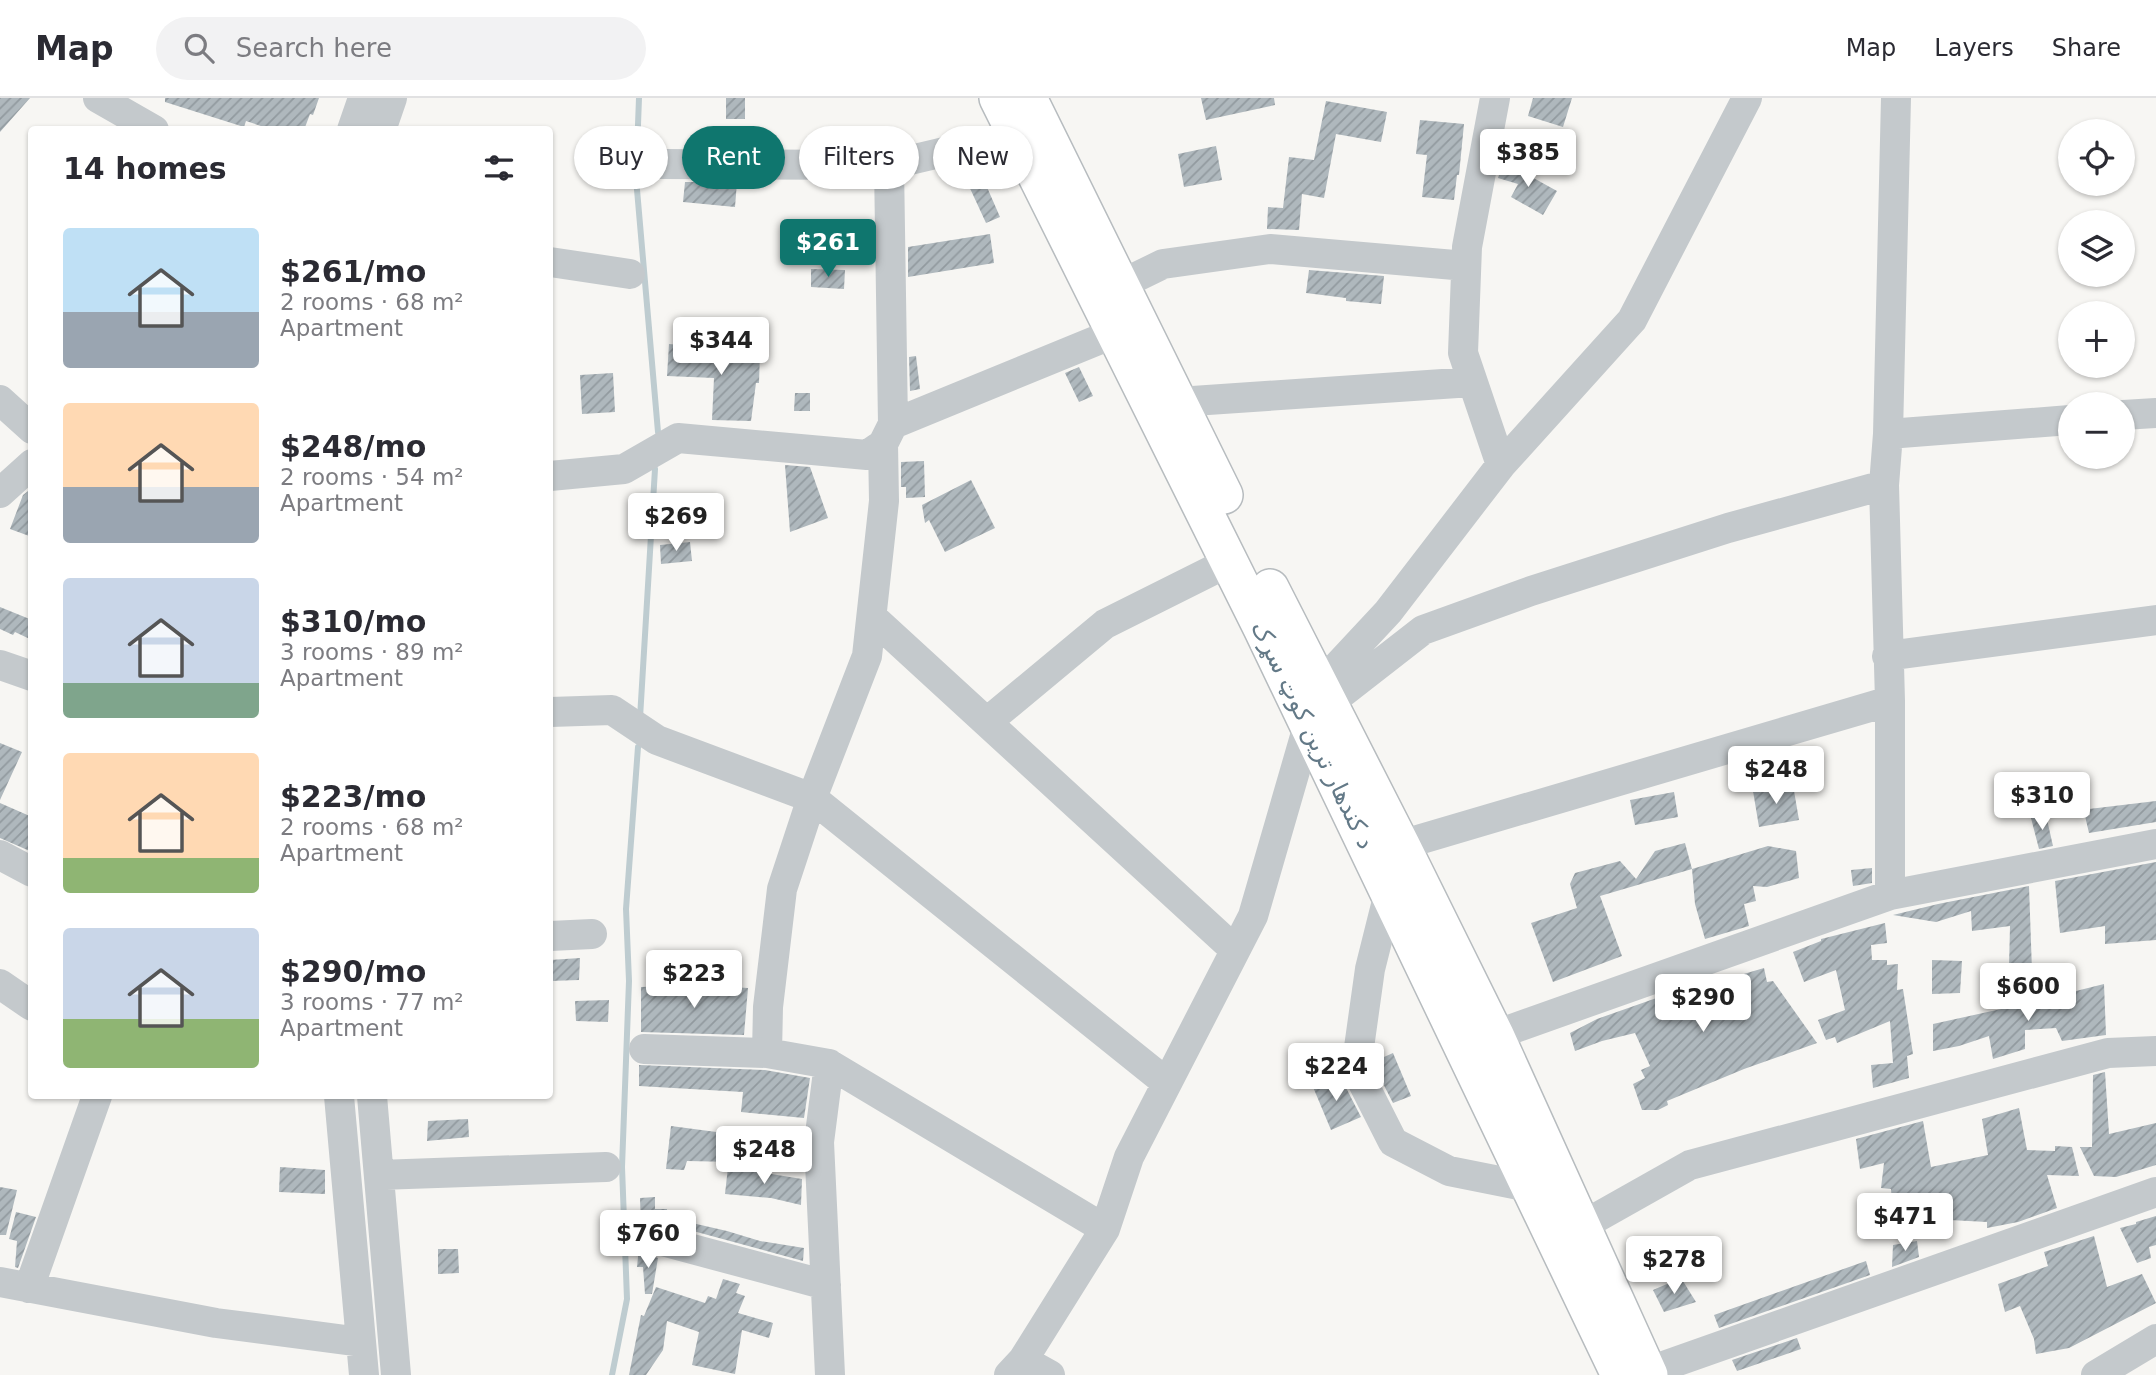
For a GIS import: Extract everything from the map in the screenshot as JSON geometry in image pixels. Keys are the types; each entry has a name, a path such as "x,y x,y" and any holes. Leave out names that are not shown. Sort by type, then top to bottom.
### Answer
{"main road":[{"name":"د کندهار ترين کوټ سړک","path":"998,98 1012,126"},
{"name":"د کندهار ترين کوټ سړک","path":"1028,98 1178,402 1318,705 1389,895 1529,1187 1639,1374"},
{"name":"د کندهار ترين کوټ سړک","path":"1033,169 1229,562 1401,845 1494,1035 1580,1227 1639,1374"}],"street":[{"path":"98,98 147,126"},
{"path":"353,126 363,98"},
{"path":"382,126 392,98"},
{"path":"1495,98 1467,247 1463,353 1502,465"},
{"path":"1050,1375 1016,1367 1105,1229 1129,1157 1253,916 1318,705 1502,465 1632,320 1747,98"},
{"path":"1890,895 1890,701 1884,485 1888,434 1896,98"},
{"path":"668,163 799,164"},
{"path":"767,1053 768,1007 782,890 812,798 867,656 884,501 888,434 889,189"},
{"path":"1121,285 1163,264 1270,249 1466,266"},
{"path":"553,262 630,274"},
{"path":"553,476 624,469 678,438 867,455 888,434 1115,333"},
{"path":"1178,402 1472,382"},
{"path":"0,400 28,425"},
{"path":"2135,414 2156,413"},
{"path":"1888,434 2058,421"},
{"path":"0,493 28,468"},
{"path":"1318,705 1423,630 1531,590 1728,528 1884,485"},
{"path":"987,722 1105,624 1229,562"},
{"path":"872,617 1236,950"},
{"path":"1887,656 2156,620"},
{"path":"0,665 28,675"},
{"path":"1529,1187 1449,1171 1393,1142 1356,1069 1370,969 1401,845 1890,701"},
{"path":"553,712 611,710 657,740 812,798 1167,1083"},
{"path":"1494,1035 1890,895 2156,844"},
{"path":"0,855 28,871"},
{"path":"553,936 592,934"},
{"path":"0,984 28,1003"},
{"path":"645,1049 767,1053 829,1064 1105,1229"},
{"path":"1580,1227 1690,1166 2108,1053 2156,1051"},
{"path":"829,1064 819,1142 830,1375"},
{"path":"29,1288 96,1099"},
{"path":"339,1099 365,1375"},
{"path":"372,1099 396,1375"},
{"path":"379,1175 606,1167"},
{"path":"1639,1374 2156,1192"},
{"path":"655,1239 826,1284"},
{"path":"0,1282 216,1323 361,1342"},
{"path":"2096,1375 2156,1339"}],"building":[{"path":"0,98 30,98 0,132"},
{"path":"165,98 319,98 306,126 261,126 246,121 244,126 241,126 165,102"},
{"path":"726,98 745,98 745,119 726,119"},
{"path":"1201,98 1274,98 1275,105 1206,120"},
{"path":"1533,98 1572,98 1563,127 1528,116"},
{"path":"1326,101 1387,112 1381,142 1336,134 1324,198 1302,194 1299,230 1267,229 1268,207 1283,208 1289,157 1314,160"},
{"path":"1420,120 1464,124 1454,200 1422,197 1427,155 1416,154"},
{"path":"1216,146 1222,180 1184,187 1178,154"},
{"path":"1503,163 1522,167 1521,171 1557,191 1543,215 1511,197 1518,184 1498,178"},
{"path":"684,189 736,189 735,207 683,202"},
{"path":"970,189 988,189 1000,217 986,223"},
{"path":"990,234 994,263 908,277 908,247"},
{"path":"811,269 845,270 844,289 811,287"},
{"path":"1309,270 1384,276 1381,304 1346,301 1346,298 1306,293"},
{"path":"669,344 760,352 759,383 756,383 751,421 712,420 714,378 667,376"},
{"path":"916,356 920,389 910,391 909,357"},
{"path":"1079,367 1093,396 1079,402 1065,373"},
{"path":"613,373 615,412 582,414 580,375"},
{"path":"795,393 810,393 810,411 794,411"},
{"path":"924,461 925,497 906,498 906,487 901,487 901,462"},
{"path":"785,465 810,467 828,518 790,532"},
{"path":"971,480 995,528 945,552 929,520 925,523 922,505"},
{"path":"28,491 28,536 10,529 23,495"},
{"path":"690,542 692,561 661,564 660,545"},
{"path":"0,607 28,618 28,638 0,629"},
{"path":"0,743 22,752 0,800"},
{"path":"1793,785 1799,820 1759,827 1753,791"},
{"path":"1674,792 1678,817 1635,825 1630,800"},
{"path":"2156,801 2156,822 2089,833 2085,816 2090,815 2089,809"},
{"path":"0,803 28,815 28,850 0,838"},
{"path":"2046,815 2053,846 2039,849 2031,818"},
{"path":"1685,843 1692,869 1600,896 1622,956 1553,982 1531,923 1577,908 1570,884 1575,873 1620,861 1636,879 1655,851"},
{"path":"1768,846 1796,851 1799,878 1767,887 1753,886 1756,901 1744,904 1749,926 1705,939 1695,904 1692,869"},
{"path":"2156,862 2156,940 2105,944 2105,926 2060,933 2055,881"},
{"path":"1872,868 1872,883 1853,886 1851,870"},
{"path":"2029,886 2032,971 2022,967 2009,967 2010,926 1972,931 1971,911 1936,922 1893,915 1938,904"},
{"path":"1885,923 1887,943 1871,945 1872,960 1887,960 1887,965 1898,964 1897,990 1903,989 1913,1054 1907,1056 1909,1078 1873,1088 1871,1065 1893,1063 1890,1021 1837,1043 1835,1037 1826,1040 1818,1020 1845,1010 1836,970 1804,982 1793,952 1821,939"},
{"path":"580,958 579,980 553,981 553,960"},
{"path":"1932,960 1962,961 1960,993 1932,994"},
{"path":"1764,968 1767,982 1773,981 1817,1043 1667,1101 1668,1105 1658,1110 1642,1110 1633,1084 1645,1078 1641,1070 1650,1066 1635,1033 1575,1051 1570,1033 1597,1019 1719,976 1720,981"},
{"path":"2104,984 2106,1035 2062,1041 2056,1028 2025,1030 2025,1049 1993,1059 1989,1036 1933,1051 1933,1024 2033,1002 2065,1000 2064,994"},
{"path":"700,985 748,988 744,1035 641,1032 641,987"},
{"path":"609,1000 608,1022 576,1021 575,1001"},
{"path":"1393,1053 1411,1096 1393,1103 1374,1066 1375,1061"},
{"path":"639,1065 765,1070 810,1078 804,1118 741,1112 743,1092 639,1086"},
{"path":"2105,1072 2109,1134 2156,1123 2156,1165 2116,1177 2094,1176 2080,1147 2092,1147 2093,1075"},
{"path":"1340,1076 1361,1117 1331,1130 1313,1087"},
{"path":"2019,1108 2027,1150 2055,1151 2055,1146 2072,1147 2079,1176 2047,1175 2057,1208 2018,1222 1987,1228 1987,1222 1893,1217 1891,1189 1881,1188 1884,1163 1860,1169 1856,1139 1923,1121 1931,1167 1988,1155 1982,1119"},
{"path":"468,1119 469,1137 427,1141 428,1121"},
{"path":"671,1126 739,1135 734,1162 687,1161 684,1170 666,1169"},
{"path":"280,1167 325,1170 325,1194 279,1192"},
{"path":"728,1167 802,1179 801,1205 771,1198 725,1194"},
{"path":"0,1187 17,1190 6,1235 0,1235"},
{"path":"655,1197 655,1209 667,1209 666,1217 760,1241 804,1248 803,1261 660,1222 650,1222 641,1229 640,1198"},
{"path":"16,1212 36,1217 18,1268 15,1267 17,1241 9,1239"},
{"path":"2156,1216 2156,1245 2149,1247 2151,1258 2137,1263 2120,1228"},
{"path":"2094,1236 2107,1287 2142,1274 2156,1303 2069,1348 2036,1354 2034,1339 2020,1306 2005,1312 1998,1284 2048,1266 2044,1252"},
{"path":"1917,1241 1919,1257 1892,1267 1893,1245"},
{"path":"639,1247 643,1252 658,1258 652,1294 645,1294 643,1267 637,1267"},
{"path":"438,1249 458,1249 459,1273 438,1274"},
{"path":"1866,1261 1870,1275 1719,1328 1714,1315"},
{"path":"1681,1278 1696,1302 1664,1312 1653,1290"},
{"path":"723,1279 740,1284 736,1293 745,1296 738,1313 773,1323 769,1338 742,1330 735,1374 692,1365 699,1332 667,1321 663,1350 646,1375 629,1375 641,1315 644,1316 656,1287 705,1303 708,1296 716,1299"},
{"path":"1797,1338 1801,1349 1737,1371 1732,1360"}],"waterway":[{"path":"639,98 636,178 658,432"},
{"path":"640,718 655,469"},
{"path":"612,1375 627,1299 622,1167 629,981 626,909 638,747"}]}
